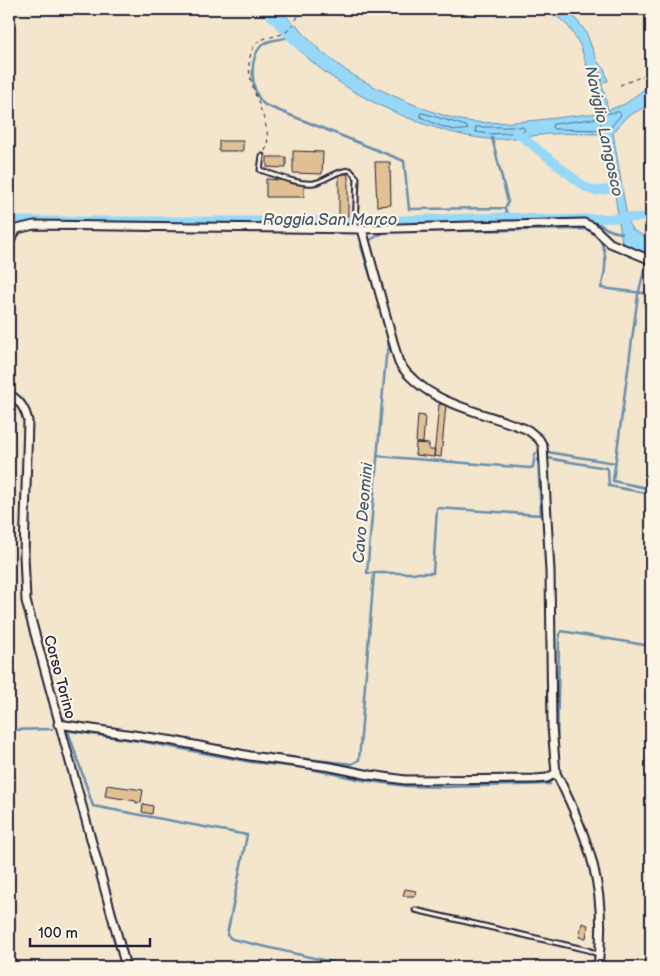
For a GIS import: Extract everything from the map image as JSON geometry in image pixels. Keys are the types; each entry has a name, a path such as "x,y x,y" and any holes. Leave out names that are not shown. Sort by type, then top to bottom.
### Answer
{"street":[{"path":"9,243 17,229 34,225 358,227 584,224 593,227 610,243 648,259"},
{"path":"358,227 400,363 410,378 424,390 450,402 528,430 539,439 542,446 550,571 552,727 556,773 579,818 595,870 599,891 600,955 598,967"},
{"name":"Corso Torino","path":"9,394 17,399 25,410 28,422 24,587 58,724 126,967"},
{"path":"58,724 174,741 250,756 331,766 370,775 405,780 535,779 548,778 556,773"}],"lane":[{"path":"262,156 260,170 301,182 313,183 340,170 350,170 357,178 358,227"},
{"path":"415,910 588,950 600,955"}],"path":[{"path":"262,156 267,146 268,136 250,77 250,58 254,46 260,40 283,34 296,21 299,14 293,9"},
{"path":"620,85 651,73"}],"water":[{"path":"258,9 279,9 291,21 282,31"},
{"name":"Naviglio Langosco","path":"549,9 568,9 586,32 597,61 604,68 608,81 603,82 599,71 608,110 625,104 651,84 651,104 626,117 613,133 628,223 633,230 651,240 651,255 622,243 612,173 593,85 580,45 569,27"},
{"path":"296,24 322,52 352,74 385,92 442,115 459,120 489,123 521,122 599,113 603,134 549,134 488,139 435,128 377,104 325,72 303,53 286,34"}],"building":[{"path":"219,141 243,141 243,151 219,151"},
{"path":"293,151 323,152 322,174 293,173"},
{"path":"267,157 286,157 286,168 267,167"},
{"path":"375,162 390,162 391,205 377,206"},
{"path":"339,174 348,174 348,216 339,216"},
{"path":"266,179 304,182 304,197 266,197"},
{"path":"439,404 446,405 441,457 434,456"},
{"path":"418,415 425,416 423,443 416,443"},
{"path":"416,443 429,444 429,450 435,450 434,457 415,455"},
{"path":"107,785 143,790 141,802 136,803 136,801 105,796"},
{"path":"143,804 153,806 152,814 142,812"},
{"path":"405,889 416,891 415,896 403,896"},
{"path":"582,923 588,925 586,938 579,937"}],"waterway":[{"path":"269,9 303,45"},
{"path":"291,36 264,43 257,52 253,68 254,85 260,100 265,105 404,161 409,209 505,208 508,217"},
{"name":"Naviglio Langosco","path":"515,131 585,187 595,191 619,188"},
{"path":"492,138 508,202 505,208"},
{"name":"Roggia San Marco","path":"9,221 360,221 508,217 551,220 651,217"},
{"path":"592,218 606,228 622,233"},
{"name":"Cavo Deomini","path":"368,241 385,232 586,229 599,239 605,254 605,271 601,288 651,294"},
{"name":"Cavo Deomini","path":"363,243 361,246 382,314"},
{"path":"647,259 638,295 613,481 651,489"},
{"path":"387,331 389,348 386,357 367,573 433,573 437,508 541,515 538,460 540,457"},
{"path":"377,456 530,468 533,467 535,454 541,451"},
{"path":"547,452 615,463"},
{"path":"547,458 606,468 608,470 609,486 651,494"},
{"name":"Cavo Deomini","path":"218,745 255,753 352,764 359,760 374,573"},
{"path":"559,760 557,749 559,639 561,631 651,646"},
{"path":"64,718 66,723"},
{"name":"Cavo Deomini","path":"9,730 52,729"},
{"path":"65,730 145,742 251,762 306,768 362,780 406,786 446,787 550,784"},
{"path":"68,731 93,806 247,835 227,935 232,939 353,967"}]}
